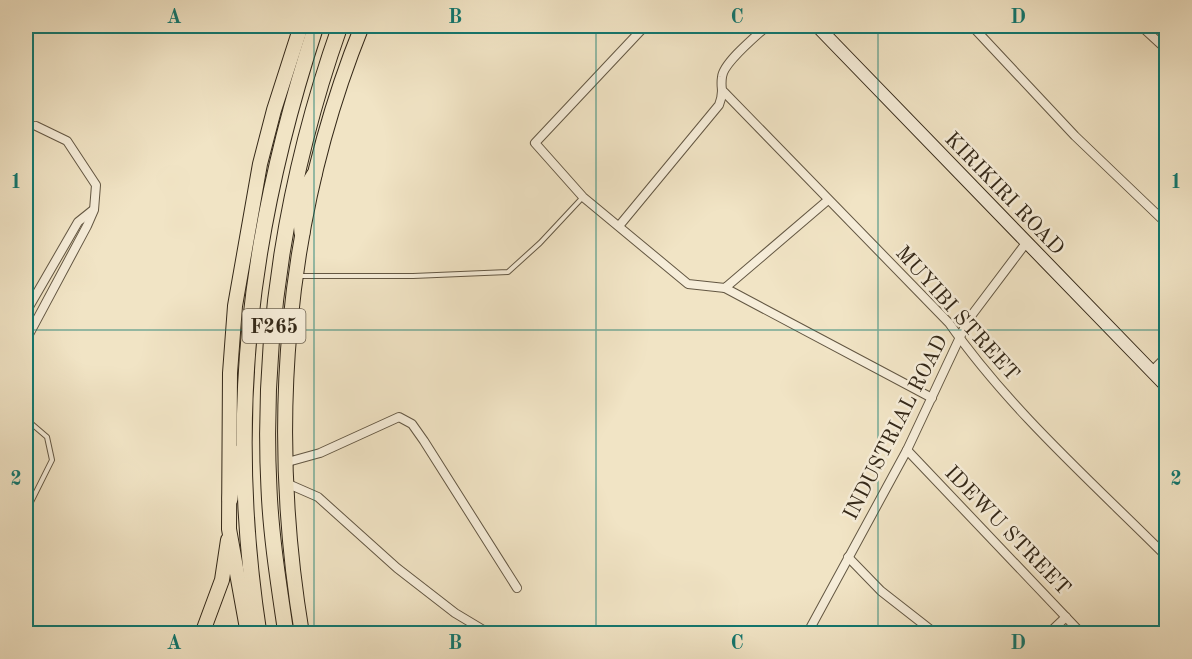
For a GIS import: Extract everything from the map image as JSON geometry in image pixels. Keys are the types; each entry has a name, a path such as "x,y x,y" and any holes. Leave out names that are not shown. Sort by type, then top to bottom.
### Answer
{"highway":[{"name":"F265","path":"259,633 237,497 237,447 250,318 266,206 282,134 316,26"},
{"name":"F265","path":"286,633 269,490 268,422 275,308 298,164 340,26"},
{"path":"298,164 302,233"},
{"path":"287,224 299,198 314,175"},
{"path":"237,447 233,467 237,497"}],"main road":[{"path":"237,447 231,362 235,306 245,239 274,110 300,26"},
{"path":"302,633 295,593 284,463 285,391 295,276 314,175 330,113 362,26"},
{"name":"KIRIKIRI ROAD","path":"817,26 1167,386"},
{"path":"202,633 222,580 237,497"},
{"path":"230,529 248,633"}],"street":[{"path":"645,26 535,143 583,197 688,284 725,288 932,398"},
{"path":"619,226 719,105 724,92 721,78 724,68 766,26"},
{"path":"972,26 1075,136 1167,223"},
{"path":"1141,26 1167,49"},
{"name":"MUYIBI STREET","path":"724,92 949,323 971,356 1072,463 1167,556"},
{"path":"26,340 93,210 96,185 67,141 36,126"},
{"path":"725,288 828,200"},
{"path":"26,312 78,222 93,210"},
{"name":"INDUSTRIAL ROAD","path":"807,633 907,450 969,320 1026,243"},
{"path":"1152,371 1167,357"},
{"path":"284,463 320,453 399,417 406,419 424,441 517,588"},
{"name":"IDEWU STREET","path":"907,450 1082,633"},
{"path":"286,483 318,497 398,568 455,613 490,633"},
{"path":"848,557 881,591 936,633"},
{"path":"1048,633 1066,617"}],"lane":[{"path":"295,276 413,276 508,272 540,243 583,197"},
{"path":"26,419 47,437 52,460 26,512"}]}
